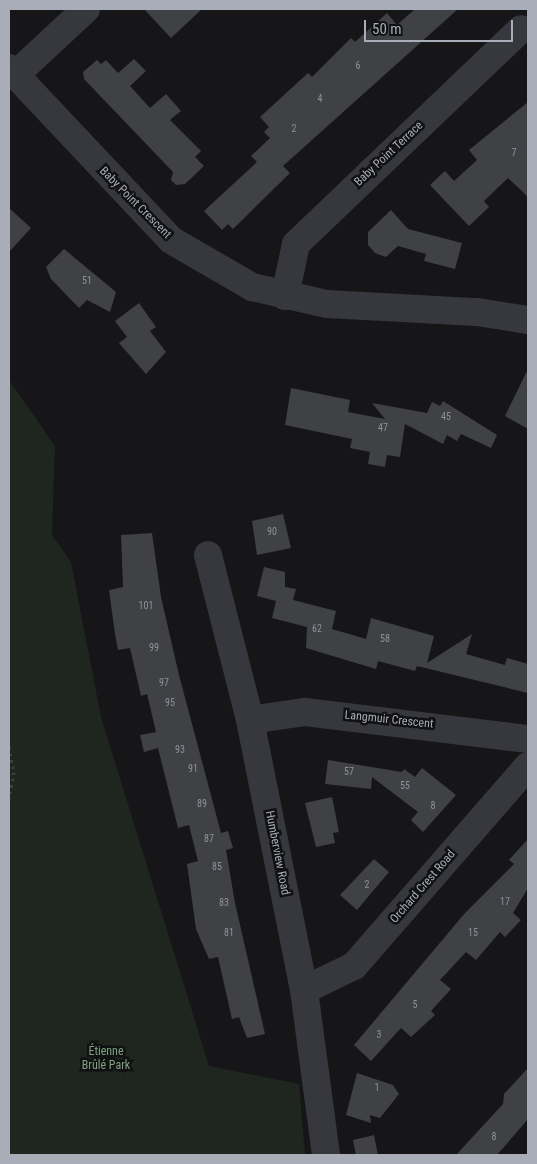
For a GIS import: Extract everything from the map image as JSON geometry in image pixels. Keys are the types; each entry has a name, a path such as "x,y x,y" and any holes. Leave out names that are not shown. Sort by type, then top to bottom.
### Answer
{"street":[{"path":"12,71 86,9"},
{"name":"Baby Point Terrace","path":"285,296 296,244 521,29"},
{"name":"Baby Point Crescent","path":"12,71 171,240 252,287 327,304 477,312 528,320"},
{"name":"Humberview Road","path":"208,555 250,720 304,990 326,1155"},
{"name":"Langmuir Crescent","path":"250,720 305,712 528,739"},
{"name":"Orchard Crest Road","path":"304,990 354,966 528,766"}],"path":[{"path":"9,747 14,772 9,799"}],"green space":[{"name":"Étienne Brûlé Park","path":"9,380 55,446 52,535 71,562 101,717 209,1066 299,1084 305,1155 9,1155"}],"building":[{"path":"144,9 202,9 171,38"},
{"path":"415,9 458,9 283,166 290,173 233,229 228,224 222,230 204,211 257,162 251,156 270,138 264,132 269,127 260,117 308,73 312,77 351,38 355,42 387,13 397,25"},
{"path":"134,59 146,71 130,86 150,108 166,94 181,111 170,120 201,151 195,157 204,166 185,184 176,185 171,180 173,172 84,79 83,72 97,60 101,64 106,60 118,73"},
{"path":"528,102 528,197 508,178 484,201 489,207 469,226 430,185 445,171 454,181 477,160 469,150"},
{"path":"9,208 31,228 9,252"},
{"path":"391,210 408,229 462,243 455,269 424,261 426,254 398,246 386,257 375,253 368,245 368,232"},
{"path":"64,249 116,292 110,312 87,300 79,308 51,279 46,267"},
{"path":"139,303 156,327 150,331 166,352 146,374 119,343 127,337 115,321"},
{"path":"528,372 528,429 505,416"},
{"path":"291,388 350,400 348,412 385,419 372,403 427,413 432,402 440,406 443,401 497,435 491,448 461,434 457,441 447,435 443,444 405,424 400,457 387,455 385,467 368,464 370,452 350,448 352,439 285,425"},
{"path":"283,514 291,548 257,555 252,521"},
{"path":"152,533 161,597 179,675 221,833 228,831 233,848 226,850 235,903 265,1034 247,1038 239,1017 232,1019 218,957 209,959 196,929 187,864 198,861 189,825 178,828 158,748 144,752 140,735 156,732 147,694 141,696 130,648 118,650 109,590 123,587 121,535"},
{"path":"264,567 285,572 285,587 296,589 293,600 336,611 332,629 366,639 371,618 434,636 427,663 472,634 466,654 505,665 507,658 528,664 528,693 417,666 415,671 378,661 376,669 306,648 307,627 272,618 276,601 257,596"},
{"path":"328,760 402,772 404,769 415,777 422,768 456,795 423,832 411,820 418,812 372,777 371,789 325,784"},
{"path":"332,797 339,832 333,833 335,843 316,847 305,803"},
{"path":"528,839 528,888 513,913 521,920 505,937 500,932 476,960 466,952 440,980 451,989 431,1011 435,1015 411,1037 401,1028 371,1061 354,1045 465,913 514,864 509,860"},
{"path":"374,859 389,872 357,910 340,895"},
{"path":"528,1068 528,1119 497,1155 456,1155 503,1104 504,1094"},
{"path":"357,1073 393,1085 399,1094 380,1118 370,1115 371,1123 346,1115"},
{"path":"374,1135 378,1155 356,1155 353,1140"}]}
